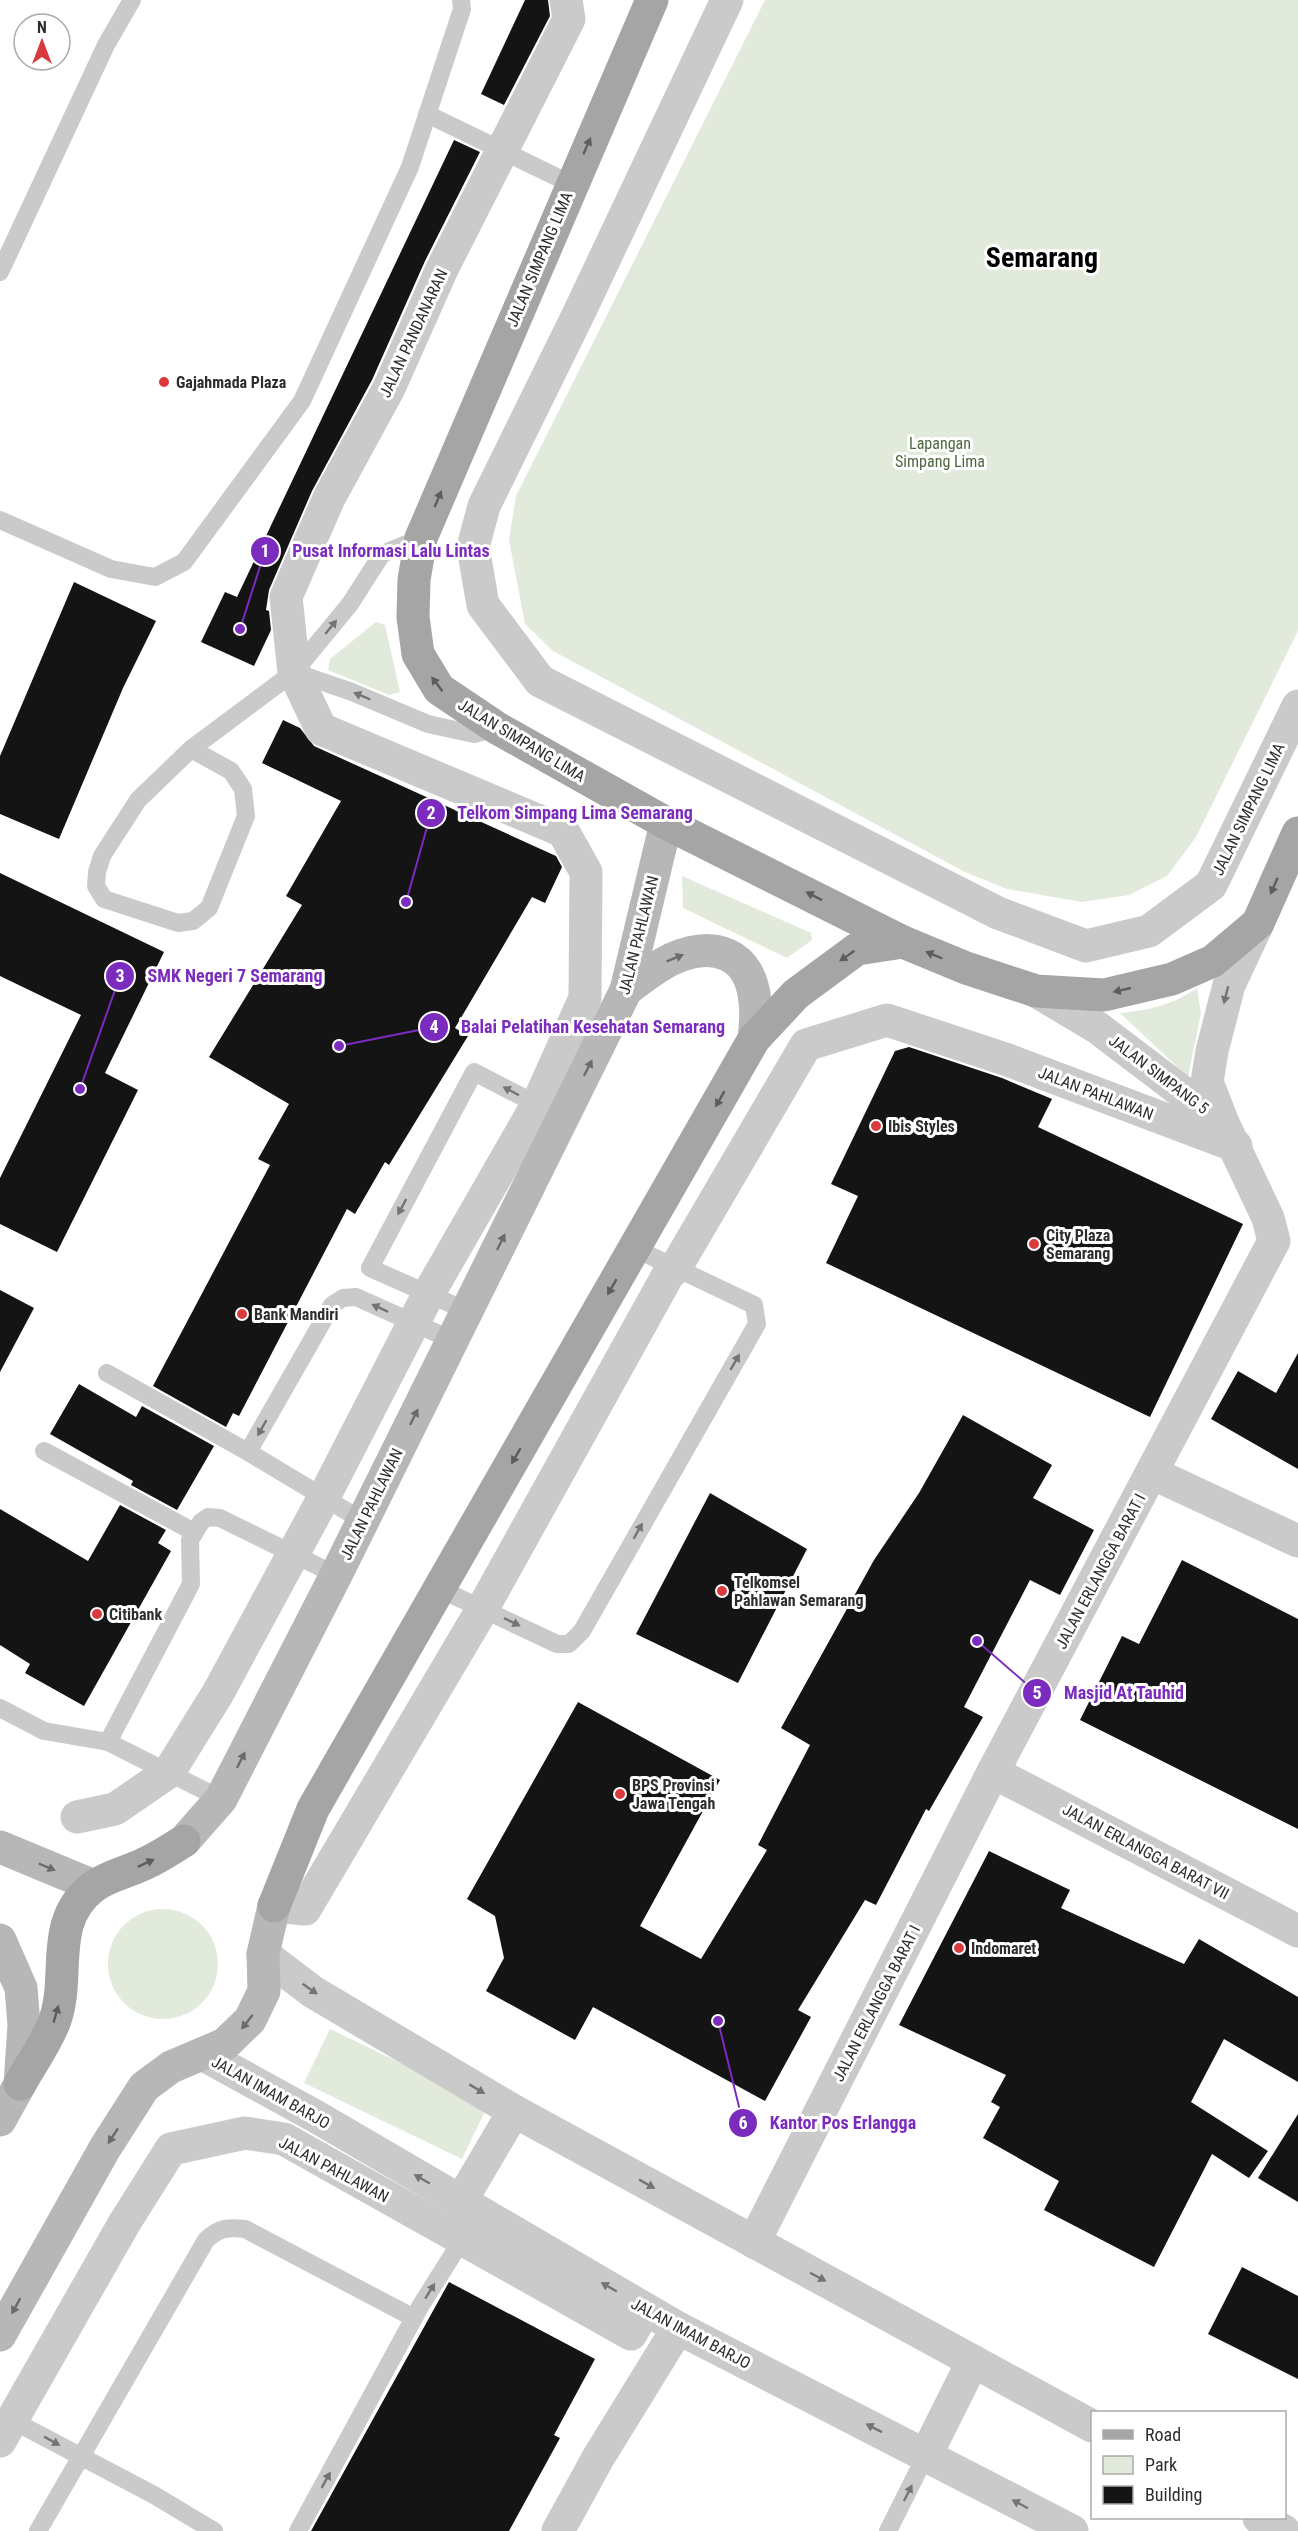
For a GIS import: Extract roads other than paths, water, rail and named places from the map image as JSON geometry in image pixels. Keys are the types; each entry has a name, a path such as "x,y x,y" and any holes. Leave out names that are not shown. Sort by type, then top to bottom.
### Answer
{"main road":[{"name":"JALAN SIMPANG LIMA","path":"646,4 421,538 414,580 413,617 418,654 439,689 497,728 666,823 903,942 966,968 1036,991 1104,994 1172,979 1213,961 1258,922 1298,833"},
{"name":"JALAN PAHLAWAN","path":"0,2120 55,2020 62,1980 62,1940 69,1919 94,1886 142,1865 184,1841 221,1798 336,1575 467,1311 550,1111 626,990 666,823"},
{"path":"0,2335 105,2148 144,2087 171,2067 204,2055 225,2044 241,2030 260,2003 264,1991 263,1954 274,1906 314,1809 754,1039 796,994 857,950 903,942"},
{"path":"626,990 657,967 674,958 708,950 730,954 744,968 749,977 755,1001 754,1039"},
{"path":"0,1847 94,1886"},
{"path":"0,1940 21,1988 24,2002 20,2084"}],"street":[{"name":"JALAN PANDANARAN","path":"294,672 286,597 329,498 388,388 442,269 569,19 566,0"},
{"name":"JALAN SIMPANG LIMA","path":"727,0 578,315 484,506 473,547 483,605 540,681 998,913 1086,946 1149,931 1211,885 1298,706"},
{"name":"JALAN PAHLAWAN","path":"77,1817 115,1809 169,1772 218,1693 324,1497 429,1293 550,1111 585,998 586,872 563,831 321,729 294,672"},
{"name":"JALAN SIMPANG 5","path":"1229,1135 1208,1082 1212,1051 1229,985 1258,922"},
{"name":"JALAN SIMPANG 5","path":"1036,991 1098,1028 1229,1135"},
{"name":"JALAN PAHLAWAN","path":"274,1906 305,1910 483,1608 668,1275 676,1267 806,1045 887,1020 1229,1135"},
{"name":"JALAN ERLANGGA BARAT I","path":"754,2242 993,1772 1152,1473 1286,1238 1268,1218 1229,1135"},
{"path":"1152,1473 1298,1541"},
{"name":"JALAN ERLANGGA BARAT VII","path":"993,1772 1298,1931"},
{"path":"263,1954 314,1992 514,2111 1091,2425"},
{"name":"JALAN IMAM BARJO","path":"204,2055 315,2116 467,2218 1072,2531"},
{"path":"467,2218 514,2111"},
{"name":"JALAN PAHLAWAN","path":"4,2425 171,2149 245,2133 284,2139 467,2218"},
{"path":"558,2531 598,2458 678,2328"},
{"path":"926,2455 973,2361"},
{"path":"1263,2519 1284,2531"}],"lane":[{"path":"0,272 106,45 132,0"},
{"path":"0,520 111,569 155,577 184,562 302,400 410,167 462,9 461,0"},
{"path":"427,114 571,184"},
{"path":"191,749 231,771 243,789 246,816 210,908 193,921 178,923 104,899 96,886 102,856 138,800 191,749 294,672 350,604 382,554 421,538"},
{"path":"294,672 352,692 428,724 474,734 497,728"},
{"path":"467,1311 370,1268 474,1072 550,1111"},
{"path":"440,1589 557,1644 570,1644 582,1631 757,1324 754,1305 634,1248"},
{"path":"248,1452 332,1305 343,1298 356,1297 452,1340"},
{"path":"107,1373 248,1452 363,1521"},
{"path":"44,1451 194,1532"},
{"path":"108,1742 191,1584 189,1548 194,1532 201,1522 208,1517 220,1518 336,1575"},
{"path":"0,1708 44,1731 108,1742 221,1798"},
{"path":"298,2531 467,2218"},
{"path":"38,2531 206,2240 215,2232 226,2226 244,2229 414,2318"},
{"path":"4,2425 81,2457 154,2495 214,2531"},
{"path":"888,2531 926,2455"}],"place":[{"name":"Gajahmada Plaza","path":"164,382"},
{"name":"Pusat Informasi Lalu Lintas","path":"240,629"},
{"name":"Telkom Simpang Lima Semarang","path":"406,902"},
{"name":"Balai Pelatihan Kesehatan Semarang","path":"339,1046"},
{"name":"SMK Negeri 7 Semarang","path":"80,1089"},
{"name":"Ibis Styles","path":"876,1126"},
{"name":"City Plaza Semarang","path":"1034,1244"},
{"name":"Bank Mandiri","path":"242,1314"},
{"name":"Telkomsel Pahlawan Semarang","path":"722,1591"},
{"name":"Citibank","path":"97,1614"},
{"name":"Masjid At Tauhid","path":"977,1641"},
{"name":"BPS Provinsi Jawa Tengah","path":"620,1794"},
{"name":"Indomaret","path":"959,1948"},
{"name":"Kantor Pos Erlangga","path":"718,2021"}],"district":[{"name":"Semarang","path":"1042,257"}],"park label":[{"name":"Lapangan Simpang Lima","path":"940,452"}]}
